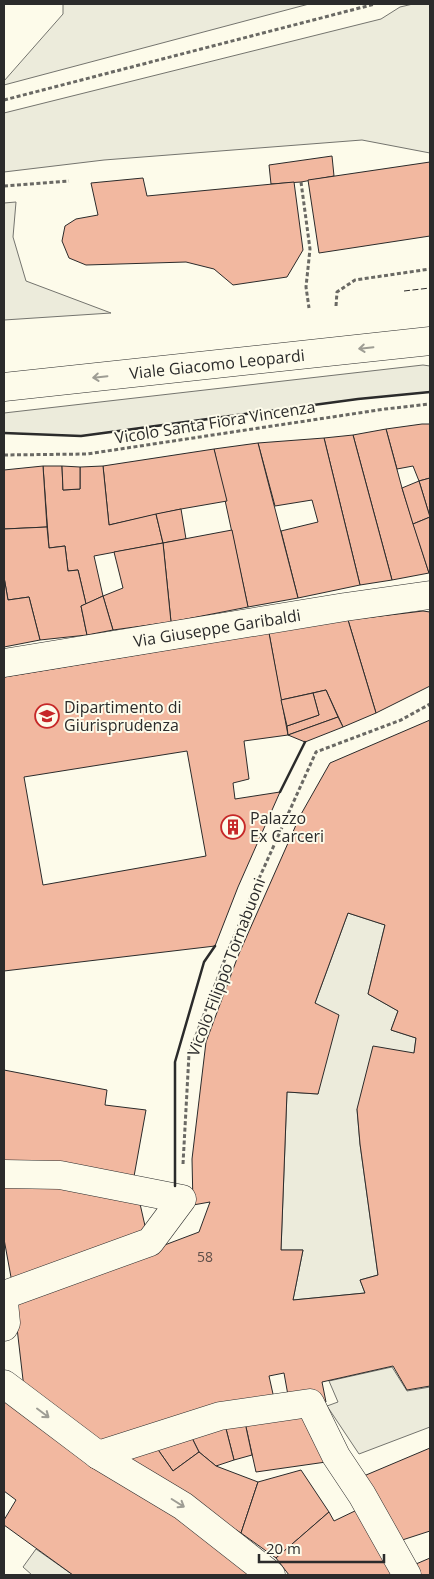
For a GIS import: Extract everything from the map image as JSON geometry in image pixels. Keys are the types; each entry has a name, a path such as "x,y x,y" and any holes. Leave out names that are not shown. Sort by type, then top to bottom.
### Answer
{"street":[{"name":"Viale Giacomo Leopardi","path":"4,387 425,344"},
{"name":"Via Giuseppe Garibaldi","path":"4,663 354,605 430,595"},
{"path":"4,1174 60,1175 182,1199 150,1242 4,1295"},
{"path":"4,1303 6,1323 4,1327"},
{"path":"4,1384 98,1455 183,1506 271,1575"},
{"path":"98,1455 220,1416 310,1403 336,1456 362,1496 408,1575"}],"path":[{"path":"4,100 375,4"},
{"path":"4,186 69,181"},
{"path":"301,182 310,249 306,288 309,308"},
{"path":"336,306 336,292 354,280 430,269"},
{"name":"Vicolo Santa Fiora Vincenza","path":"4,455 87,454 376,410 430,404"},
{"name":"Vicolo Filippo Tornabuoni","path":"182,1199 190,1054 228,951 316,752 401,720 430,704"}],"shaded area":[{"path":"63,4 309,4 4,85 4,81 63,14"},
{"path":"413,4 430,4 430,153 362,140 104,160 4,172 4,113 381,19 400,7"},
{"path":"16,202 13,237 26,281 111,313 4,320 4,203"},
{"path":"423,365 430,366 430,392 358,399 81,436 4,433 4,413"},
{"path":"348,913 385,925 368,994 398,1011 391,1030 416,1038 414,1053 357,1109 378,1275 360,1280 365,1293 293,1300 303,1250 281,1250 287,1092 318,1094 315,1003"},
{"path":"392,1367 407,1391 430,1387 430,1427 359,1454 327,1406 338,1402 329,1381"},
{"path":"36,1549 73,1575 32,1575 23,1567"}],"building":[{"path":"332,156 334,176 301,182 271,184 269,165"},
{"path":"430,162 430,236 319,253 308,180"},
{"path":"143,178 147,196 294,182 303,250 287,277 233,285 214,269 186,262 86,265 69,258 62,241 65,226 76,219 98,215 91,183"},
{"path":"430,424 430,478 419,481 413,466 397,469 386,429"},
{"path":"386,429 402,488 429,573 392,580 353,435"},
{"path":"353,435 392,580 360,585 324,438"},
{"path":"324,438 360,585 298,598 281,531 318,522 312,500 275,506 258,443"},
{"path":"258,443 298,598 248,607 214,449"},
{"path":"214,449 227,501 109,525 103,466"},
{"path":"43,466 62,466 63,490 80,489 80,467 103,466 109,525 156,514 163,543 94,556 103,596 86,604 78,570 68,571 65,546 49,548"},
{"path":"43,466 47,527 4,529 4,470"},
{"path":"62,466 80,467 80,489 63,490"},
{"path":"430,478 430,517 419,481"},
{"path":"419,481 430,517 413,524 402,488"},
{"path":"181,509 186,539 163,543 156,514"},
{"path":"430,517 430,573 429,573 413,524"},
{"path":"47,527 49,548 65,546 68,571 78,570 86,604 81,606 87,635 40,640 29,597 8,600 4,577 4,529"},
{"path":"232,530 248,607 171,622 163,543"},
{"path":"163,543 171,622 113,630 103,596 123,588 114,552"},
{"path":"4,577 8,600 29,597 40,640 4,647"},
{"path":"103,596 113,630 87,635 81,606"},
{"path":"423,611 430,612 430,686 376,713 348,620"},
{"path":"348,620 376,713 343,727 326,690 281,700 269,633"},
{"name":"Palazzo Ex Carceri","path":"269,633 288,735 244,741 249,779 233,783 235,799 280,792 238,887 215,946 4,971 4,677","holes":["187,751 206,856 43,885 24,777"]},
{"path":"326,690 338,717 288,735 287,726 319,715 313,693"},
{"path":"313,693 319,715 287,726 281,700"},
{"path":"338,717 343,727 305,742 288,735"},
{"path":"430,720 430,1386 407,1390 393,1366 322,1382 326,1402 314,1407 289,1401 284,1373 269,1376 275,1403 98,1451 25,1397 14,1302 199,1232 210,1202 193,1205 192,1159 206,1042 238,956 300,816 330,763","holes":["348,913 385,925 368,994 398,1011 391,1030 416,1038 414,1053 373,1046 357,1109 378,1275 360,1280 365,1293 293,1300 303,1250 281,1250 287,1092 318,1094 339,1015 315,1003"]},
{"path":"4,1070 107,1090 105,1105 146,1110 133,1182 4,1168"},
{"path":"4,1180 138,1195 148,1239 13,1288 4,1239"},
{"path":"4,1392 183,1518 258,1575 73,1575 4,1525 4,1520 16,1500 4,1491"},
{"path":"309,1408 326,1462 256,1472 244,1418"},
{"path":"244,1418 252,1455 234,1460 224,1421"},
{"path":"224,1421 234,1460 216,1466 199,1452 189,1432"},
{"path":"189,1432 199,1452 173,1471 154,1444"},
{"path":"154,1444 173,1471 199,1452 216,1466 258,1482 241,1533 119,1457"},
{"path":"430,1448 430,1531 393,1543 359,1478"},
{"path":"301,1470 329,1512 276,1558 241,1533 258,1482"},
{"path":"359,1509 396,1575 289,1575 276,1558 329,1512 334,1521"},
{"path":"430,1558 430,1575 412,1575 409,1567"}],"fence":[{"path":"404,291 430,288"}],"wall":[{"path":"4,433 81,436 358,399 430,392"},
{"path":"280,792 305,742"},
{"path":"175,1186 175,1062 204,962 215,946"}],"place":[{"name":"Dipartimento di Giurisprudenza","path":"47,716"},
{"name":"Palazzo Ex Carceri","path":"233,827"}]}
